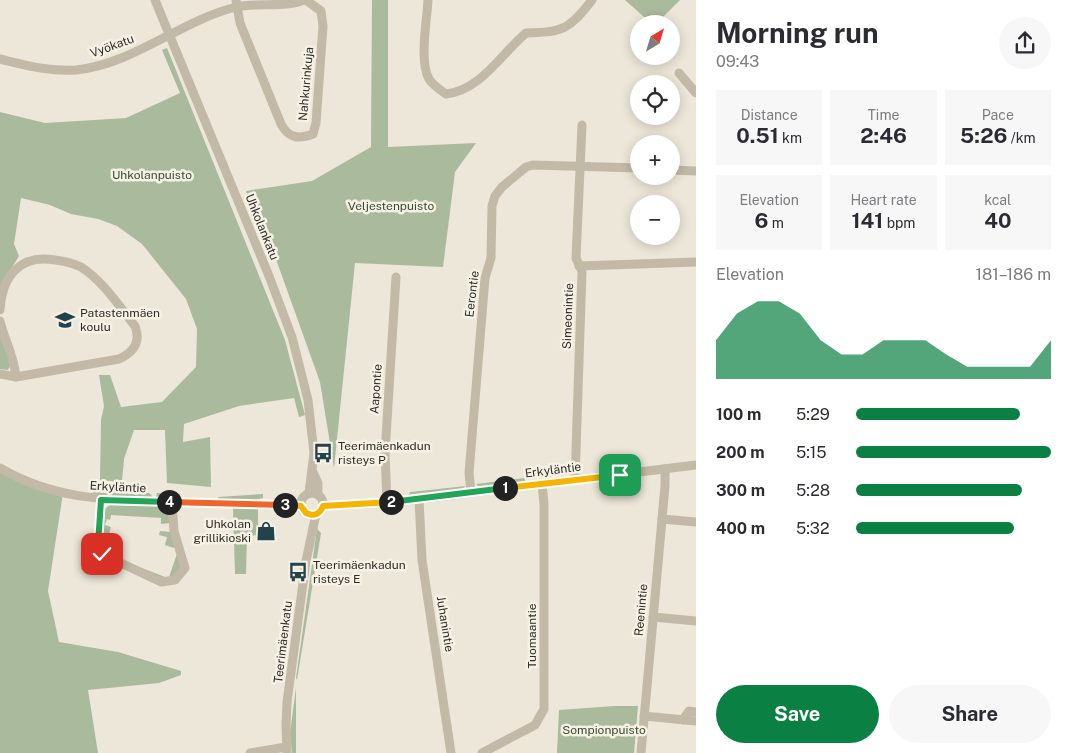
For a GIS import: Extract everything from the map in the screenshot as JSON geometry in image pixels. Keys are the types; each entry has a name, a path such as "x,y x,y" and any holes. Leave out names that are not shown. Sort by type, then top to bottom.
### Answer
{"street":[{"name":"Uhkolankatu","path":"155,0 292,337 308,400 314,452 313,494"},
{"name":"Vyökatu","path":"0,59 53,70 75,70 98,66 170,35 236,3 305,0"},
{"name":"Nahkurinkuja","path":"236,3 240,23 281,124 293,137 301,138 313,134 316,123 323,26 321,12 305,0"},
{"path":"428,0 425,58 427,74 430,81 446,94 457,93 479,79 526,34 557,31 567,28 592,0"},
{"path":"679,73 696,93"},
{"name":"Simeonintie","path":"575,480 582,272 576,258 582,125"},
{"name":"Eerontie","path":"471,492 469,473 485,278 491,258 492,206 496,196 502,187 526,167 532,165 630,168"},
{"path":"680,170 696,171"},
{"path":"0,310 0,300 8,277 21,265 29,259 58,260 80,267 99,282 135,326 138,334 137,343 130,354 119,359 16,377 0,374"},
{"path":"579,266 696,262"},
{"name":"Aapontie","path":"387,503 385,453 396,277"},
{"path":"0,321 5,340 15,360 16,377"},
{"name":"Erkyläntie","path":"323,506 387,503 696,465"},
{"name":"Erkyläntie","path":"0,468 21,479 79,498 303,510"},
{"name":"Reenintie","path":"640,753 665,469"},
{"name":"Tuomaantie","path":"482,753 535,725 544,709 544,514 542,484"},
{"path":"313,494 322,500 323,506 316,514 303,510 303,497 313,494"},
{"name":"Juhanintie","path":"419,499 422,560 451,753"},
{"path":"101,500 98,544 102,554 161,582 175,580 185,568 174,531 172,502"},
{"name":"Teerimäenkatu","path":"303,510 311,534"},
{"name":"Teerimäenkatu","path":"287,750 288,702 311,534 315,526 316,514"},
{"path":"662,518 696,522"},
{"path":"653,617 694,618"},
{"path":"682,720 688,711 696,712"},
{"path":"644,716 696,721"},
{"path":"250,753 287,750"}],"green space":[{"name":"Veljestenpuisto","path":"372,0 388,0 388,147 476,143 455,172 443,267 355,263 334,468 320,382 272,248 246,191 312,181 371,147"},
{"path":"625,0 680,0 665,15 642,15"},
{"name":"Uhkolanpuisto","path":"167,48 285,340 305,415 299,417 294,398 239,406 184,424 183,442 210,437 211,487 167,483 165,430 134,430 124,459 122,482 100,480 101,420 104,406 99,375 110,375 121,407 162,402 196,367 197,329 186,299 142,244 117,226 21,198 14,244 19,256 11,269 0,306 0,112 45,123 126,118 180,93 162,50"},
{"path":"0,331 12,362 8,370 0,369"},
{"path":"0,465 63,493 48,591 59,642 118,652 181,671 181,675 159,683 88,690 98,753 0,753"},
{"path":"525,478 525,482 479,487 476,484"},
{"path":"466,486 460,490 409,495 410,492"},
{"path":"94,490 149,493 152,496 151,498 91,496"},
{"path":"157,493 180,494 180,498 156,498"},
{"path":"263,494 263,498 251,501 219,499 218,497"},
{"path":"110,505 162,506 168,510 170,523 161,524 161,518 111,515 110,520 107,519 105,525 111,527 104,552 165,577 169,577 177,554 180,553 182,568 178,576 174,579 164,580 133,569 103,554 99,545 103,510"},
{"path":"233,508 258,508 258,535 247,536 246,574 235,574"},
{"path":"317,529 321,533 297,680 296,678"},
{"path":"160,531 171,532 177,547 165,545 167,537 159,535"},
{"path":"296,688 296,753 292,753 290,733"},
{"name":"Sompionpuisto","path":"638,706 634,753 557,753 559,710"}],"place":[{"name":"Patastenmäen koulu","path":"65,320"},
{"name":"Teerimäenkadun risteys P","path":"323,453"},
{"name":"Uhkolan grillikioski","path":"266,531"},
{"name":"Teerimäenkadun risteys E","path":"298,572"}],"route":[{"path":"102,554 98,544 101,500 301,506 303,511 313,515 320,512 323,506 387,503 620,475"}]}
